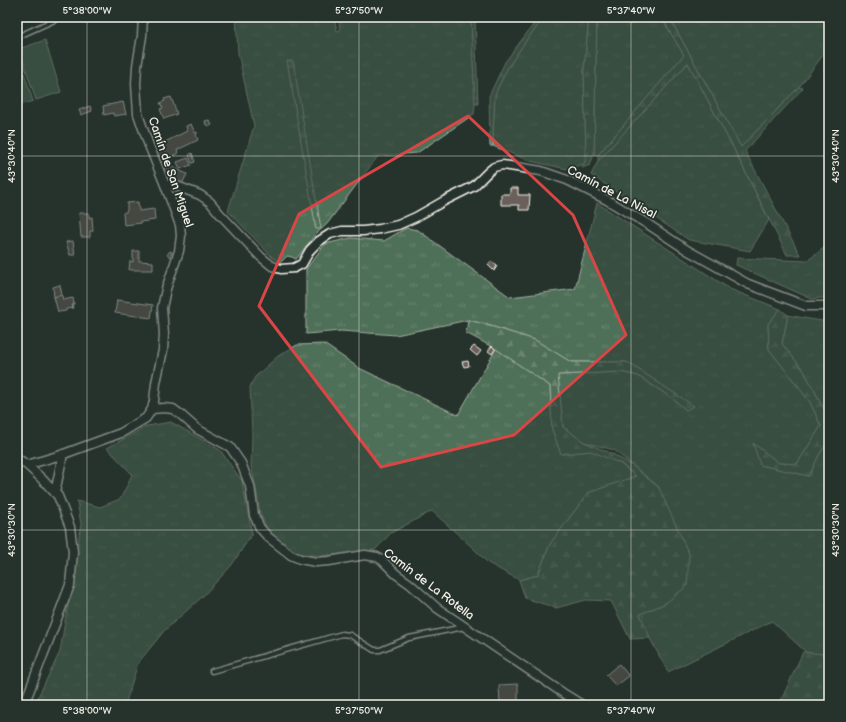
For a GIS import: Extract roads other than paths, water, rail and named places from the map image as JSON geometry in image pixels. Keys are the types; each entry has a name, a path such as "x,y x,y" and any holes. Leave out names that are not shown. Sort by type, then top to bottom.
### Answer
{"street":[{"name":"Camín de San Miguel","path":"143,17 142,36 136,66 138,114 180,225 181,236 181,244 166,289 162,308 164,334 163,350 152,409"},
{"name":"Camín de La Nisal","path":"165,185 174,185 200,195 210,202 261,257 272,266 281,269 288,269 302,264 310,250 319,241 330,234 342,231 380,229 398,224 416,217 474,186 494,167 502,165 510,166 541,172 567,180 607,200 688,250 748,284 806,306 829,306"},
{"path":"27,465 121,433 146,418 152,409"},
{"name":"Camín de La Rotella","path":"152,409 173,409 197,429 230,447 241,463 250,486 254,515 260,528 268,537 291,555 300,559 316,562 366,555 378,557 437,608 582,705"},
{"path":"55,493 63,454"},
{"path":"17,458 27,465 58,496 70,527 74,552 70,585 24,705"}],"lane":[{"path":"17,37 61,17"},
{"path":"212,671 342,634 350,635 374,650 380,650 409,638 465,627"}]}
